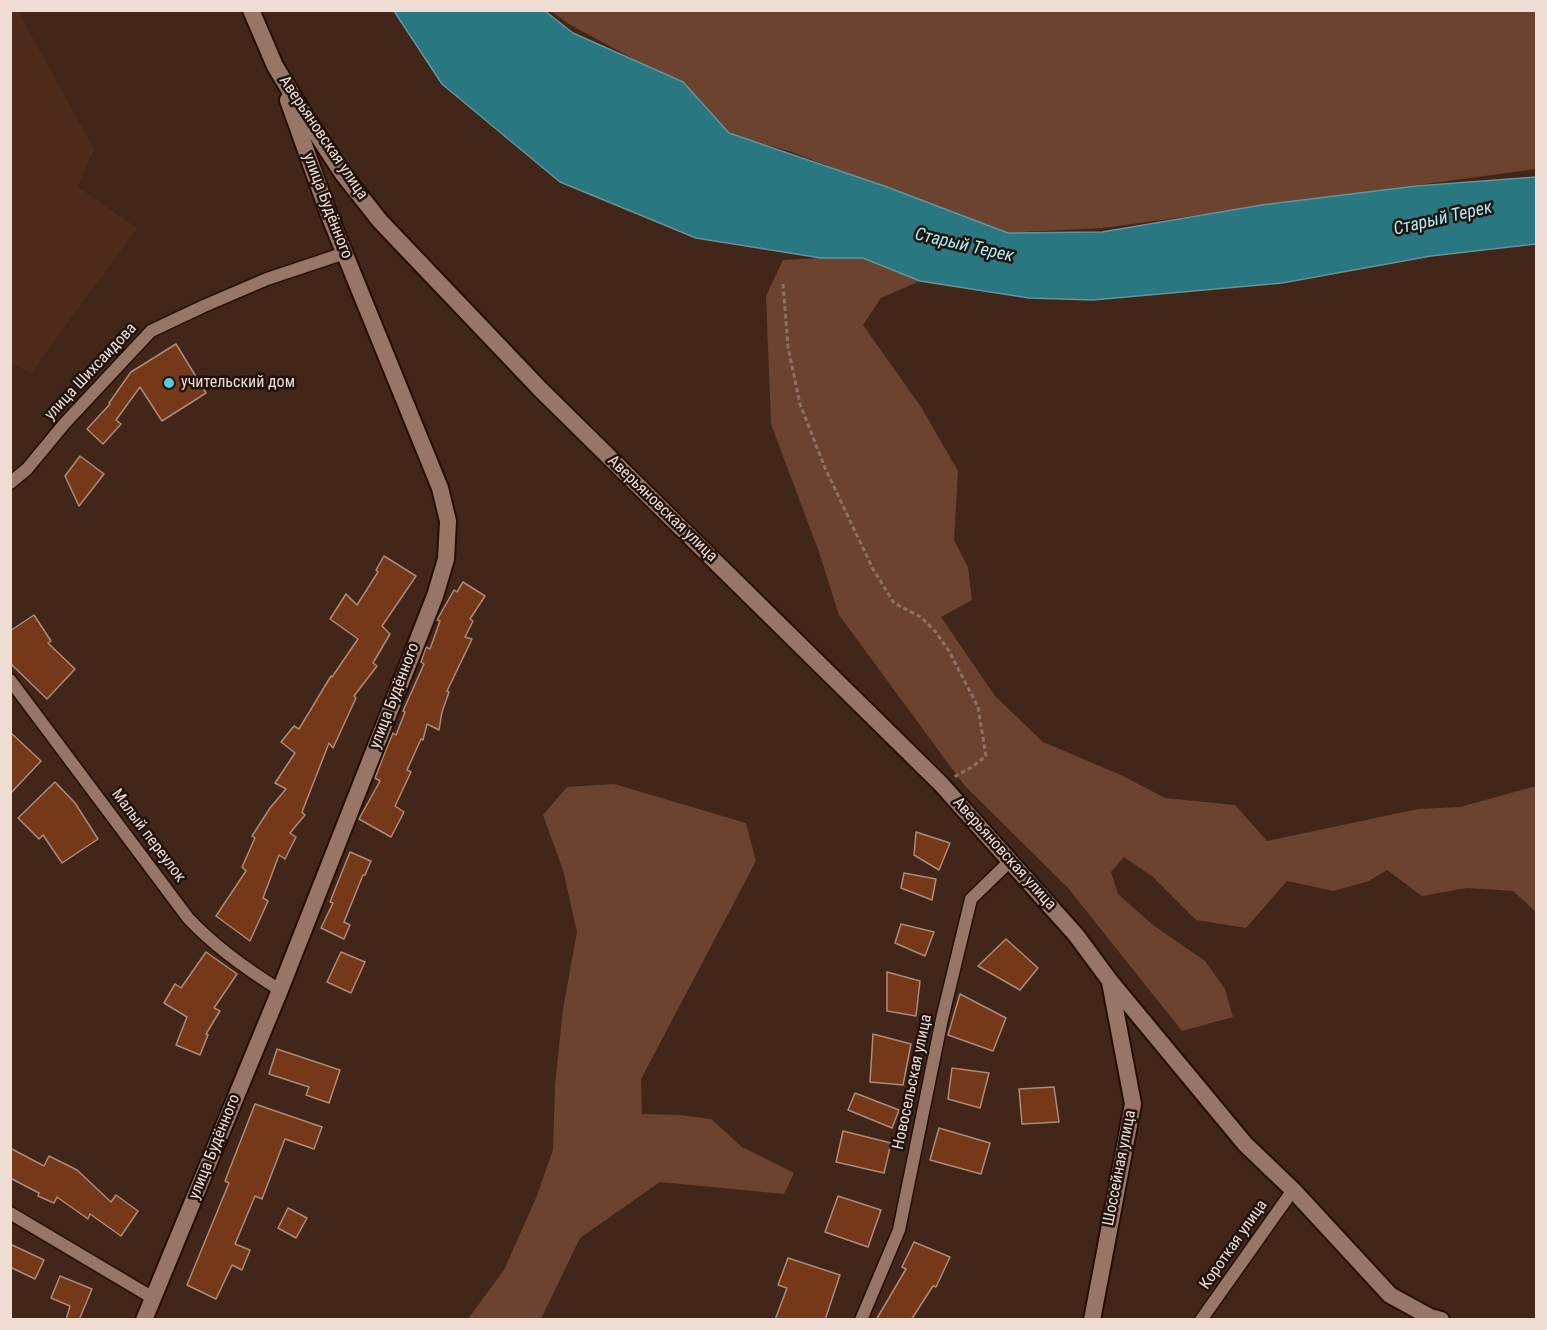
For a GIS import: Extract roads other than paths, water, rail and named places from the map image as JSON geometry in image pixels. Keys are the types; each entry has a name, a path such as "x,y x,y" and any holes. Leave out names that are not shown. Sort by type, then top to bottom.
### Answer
{"street":[{"name":"Аверьяновская улица","path":"250,10 275,66 343,174 380,221 541,390 941,784 1076,935 1110,981 1245,1144 1293,1190 1389,1295 1430,1317 1441,1320"},
{"name":"улица Будённого","path":"144,1320 280,990 435,596 446,559 448,521 440,488 345,253 275,66"},
{"name":"улица Шихсаидова","path":"10,483 27,469 65,423 151,331 267,279 345,253"},
{"name":"Малый переулок","path":"10,680 188,918 209,941 280,990"},
{"name":"Новосельская улица","path":"861,1320 899,1230 942,1019 971,899 1010,861"},
{"name":"Шоссейная улица","path":"1092,1320 1133,1104 1110,981"},
{"name":"Короткая улица","path":"1201,1320 1293,1190"},
{"path":"10,1213 153,1298"}],"water":[{"name":"Старый Терек","path":"394,11 545,11 573,33 683,82 729,133 887,187 1008,233 1102,232 1262,205 1416,186 1536,177 1536,244 1431,256 1282,283 1093,300 1029,298 920,281 863,258 821,258 696,238 560,182 442,84"}],"place":[{"name":"учительский дом","path":"169,383"}]}
